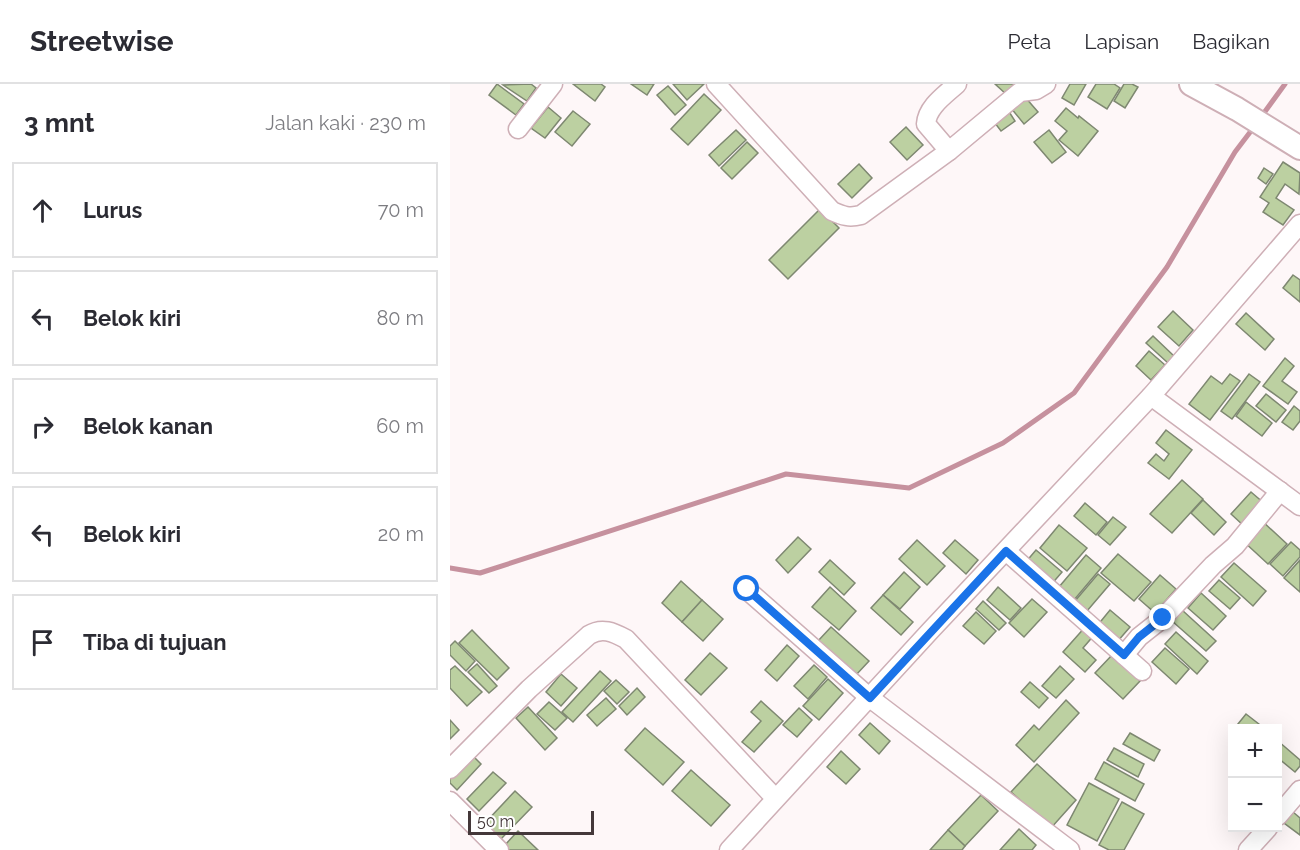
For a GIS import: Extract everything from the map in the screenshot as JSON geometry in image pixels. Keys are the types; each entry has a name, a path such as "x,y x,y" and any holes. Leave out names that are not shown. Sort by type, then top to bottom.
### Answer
{"main road":[{"path":"1191,84 1238,109 1296,145"}],"street":[{"path":"518,129 553,84"},
{"path":"716,84 832,211 845,217 861,215 949,151 1020,92 1036,90 1046,84"},
{"path":"949,151 926,124 933,107 957,84"},
{"path":"729,850 1151,396 1300,224"},
{"path":"1151,396 1300,506"},
{"path":"1124,655 1139,637 1163,618 1234,546 1280,491"},
{"path":"1006,551 1142,671"},
{"path":"747,589 870,698 1071,850"},
{"path":"450,770 529,689 589,635 596,630 604,630 626,639 775,798"},
{"path":"1282,811 1300,790"},
{"path":"450,801 499,850"},
{"path":"1248,850 1264,832"}],"building":[{"path":"497,84 524,104 516,115 489,95"},
{"path":"531,84 536,88 527,101 503,85"},
{"path":"573,84 601,84 605,87 595,101"},
{"path":"631,84 654,84 647,95"},
{"path":"673,84 704,84 687,100"},
{"path":"995,84 1016,84 1007,95"},
{"path":"1070,84 1086,84 1074,105 1062,98"},
{"path":"1096,84 1114,84 1120,88 1107,109 1088,97"},
{"path":"1124,84 1138,87 1125,108 1114,101"},
{"path":"668,86 686,105 675,115 657,95"},
{"path":"704,94 721,110 688,145 671,129"},
{"path":"1025,97 1038,112 1024,124 1011,108"},
{"path":"548,107 561,118 545,138 531,128"},
{"path":"1006,107 1015,121 1001,131 991,118"},
{"path":"1066,108 1098,131 1078,156 1059,140 1067,131 1055,121"},
{"path":"573,111 590,124 572,146 555,132"},
{"path":"906,127 923,145 907,160 890,142"},
{"path":"736,130 746,140 719,166 709,155"},
{"path":"1049,130 1066,152 1052,163 1034,142"},
{"path":"747,142 758,153 732,179 721,168"},
{"path":"1283,162 1300,173 1299,194 1285,184 1276,198 1294,210 1283,225 1263,212 1269,203 1260,197"},
{"path":"859,164 872,178 852,198 838,184"},
{"path":"1264,168 1273,174 1266,184 1258,178"},
{"path":"820,209 839,228 788,279 769,260"},
{"path":"1293,275 1300,280 1300,302 1283,288"},
{"path":"1173,311 1193,330 1179,346 1158,327"},
{"path":"1246,313 1274,339 1265,350 1236,324"},
{"path":"1153,336 1174,356 1168,363 1146,343"},
{"path":"1149,351 1165,365 1151,380 1136,366"},
{"path":"1285,358 1294,366 1282,381 1297,392 1288,404 1263,386"},
{"path":"1230,374 1240,381 1210,420 1189,404 1211,376 1222,384"},
{"path":"1249,374 1260,382 1232,419 1221,411"},
{"path":"1266,394 1286,410 1276,422 1256,406"},
{"path":"1246,402 1272,423 1262,436 1236,416"},
{"path":"1294,406 1300,411 1300,421 1293,430 1282,422"},
{"path":"1166,430 1192,450 1169,479 1148,463 1156,454 1164,461 1169,454 1156,443"},
{"path":"1182,480 1203,499 1172,533 1150,514"},
{"path":"1251,492 1265,504 1244,526 1231,514"},
{"path":"1203,500 1226,522 1214,535 1191,513"},
{"path":"1085,503 1107,522 1096,535 1074,516"},
{"path":"1113,517 1126,527 1110,545 1098,535"},
{"path":"1261,520 1287,544 1268,564 1242,540"},
{"path":"1059,525 1087,548 1067,571 1040,548"},
{"path":"798,537 811,549 788,573 776,560"},
{"path":"917,540 945,566 927,585 899,559"},
{"path":"955,540 978,560 966,574 943,553"},
{"path":"1291,542 1300,550 1300,557 1283,576 1270,564"},
{"path":"1036,550 1062,572 1050,586 1025,563"},
{"path":"1118,554 1151,582 1134,601 1101,573"},
{"path":"1086,555 1101,568 1074,600 1059,587"},
{"path":"830,560 855,583 844,595 819,572"},
{"path":"1300,560 1300,592 1284,578"},
{"path":"1234,563 1266,591 1253,606 1221,577"},
{"path":"904,572 920,587 900,609 883,595"},
{"path":"1098,574 1110,584 1087,611 1075,601"},
{"path":"1160,575 1176,589 1155,613 1139,599"},
{"path":"1219,580 1240,598 1230,609 1209,591"},
{"path":"681,581 702,600 682,622 662,603"},
{"path":"830,587 856,611 839,630 812,607"},
{"path":"998,587 1021,608 1010,620 987,600"},
{"path":"1201,593 1226,616 1213,630 1188,608"},
{"path":"883,595 913,622 901,635 871,608"},
{"path":"1032,599 1047,612 1024,637 1009,623"},
{"path":"702,600 723,619 703,641 682,622"},
{"path":"983,601 1006,623 999,630 976,609"},
{"path":"1110,610 1130,627 1117,642 1097,626"},
{"path":"1182,610 1216,641 1206,651 1172,621"},
{"path":"976,612 996,631 984,644 963,626"},
{"path":"1086,626 1095,634 1083,648 1096,660 1085,672 1063,652"},
{"path":"831,627 869,661 856,675 818,641"},
{"path":"472,630 509,668 497,680 459,643"},
{"path":"1176,632 1208,661 1197,674 1165,644"},
{"path":"455,641 475,661 466,671 450,655 450,646"},
{"path":"787,645 799,656 777,681 765,670"},
{"path":"1165,648 1189,669 1176,684 1152,662"},
{"path":"710,653 727,668 701,695 685,680"},
{"path":"1112,655 1140,681 1123,699 1095,673"},
{"path":"477,664 497,686 489,693 468,672"},
{"path":"814,665 827,677 808,699 794,686"},
{"path":"455,666 482,692 467,706 450,688 450,670"},
{"path":"1060,666 1074,679 1056,698 1042,686"},
{"path":"600,671 611,681 573,722 562,712"},
{"path":"561,674 577,688 561,706 546,692"},
{"path":"828,679 843,693 819,720 803,706"},
{"path":"616,680 629,692 617,704 604,691"},
{"path":"1030,682 1048,698 1039,708 1021,692"},
{"path":"637,688 645,697 627,715 619,706"},
{"path":"606,698 616,709 597,726 587,715"},
{"path":"1066,700 1079,713 1034,762 1016,745 1034,725 1039,730"},
{"path":"761,701 783,721 754,752 742,742 761,721 751,712"},
{"path":"549,702 567,718 555,730 537,714"},
{"path":"528,707 557,738 545,750 516,718"},
{"path":"799,708 812,720 797,737 783,725"},
{"path":"1246,714 1259,724 1238,724"},
{"path":"450,720 459,730 450,739"},
{"path":"870,723 890,741 879,754 859,735"},
{"path":"645,728 684,762 663,785 625,750"},
{"path":"1130,733 1160,750 1154,761 1123,744"},
{"path":"1282,744 1300,760 1300,766 1295,772 1282,761"},
{"path":"1114,748 1144,764 1138,777 1107,760"},
{"path":"841,751 860,769 846,784 827,767"},
{"path":"471,754 481,764 457,790 450,783 450,777"},
{"path":"1104,762 1144,784 1135,801 1095,779"},
{"path":"1037,764 1076,800 1051,828 1011,792"},
{"path":"691,770 730,805 711,826 672,791"},
{"path":"493,772 506,783 479,811 467,799"},
{"path":"1089,783 1119,799 1097,841 1067,825"},
{"path":"515,791 532,807 501,839 485,823"},
{"path":"981,795 998,811 965,846 948,830"},
{"path":"1122,802 1144,814 1124,850 1109,850 1099,845"},
{"path":"1293,812 1300,818 1300,835 1284,823"},
{"path":"1019,829 1036,845 1032,850 1000,850"},
{"path":"948,830 965,846 962,850 930,850"},
{"path":"518,831 538,850 508,850 504,846"}],"waterway":[{"path":"1261,117 1285,84"},
{"path":"450,568 480,573 786,474 909,488 1003,443 1074,393 1167,267 1235,152 1254,127"}],"route":[{"path":"747,589 870,698 1006,551 1124,655 1149,627 1163,618"}]}
